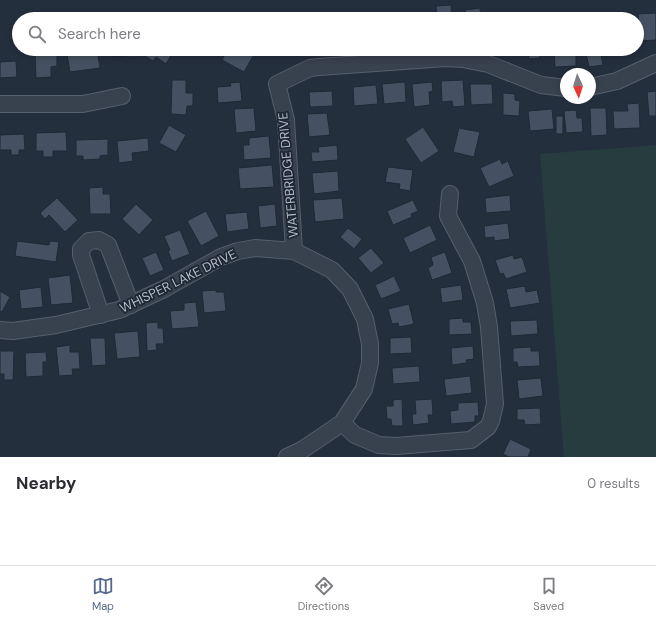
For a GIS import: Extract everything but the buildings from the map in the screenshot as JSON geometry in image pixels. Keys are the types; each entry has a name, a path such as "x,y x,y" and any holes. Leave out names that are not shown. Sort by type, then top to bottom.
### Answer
{"street":[{"name":"WATERBRIDGE DRIVE","path":"294,251 286,120 277,84 310,68 446,58 480,62 541,85 560,87"},
{"path":"596,86 617,81 656,63"},
{"path":"0,104 83,104 122,96"},
{"path":"342,423 355,435 379,445 396,446 472,440 488,427 491,421 495,404 489,327 485,303 472,261 448,216 450,194"},
{"path":"101,314 81,255 81,249 89,241 99,240 108,245 131,305"},
{"name":"WHISPER LAKE DRIVE","path":"0,330 39,328 101,314 131,305 164,289 210,263 238,251 255,248 294,251 332,270 350,289 366,319 370,344 370,363 368,379 364,389 342,423 302,450 287,457"}],"green space":[{"path":"656,145 656,457 564,457 540,154"}]}
